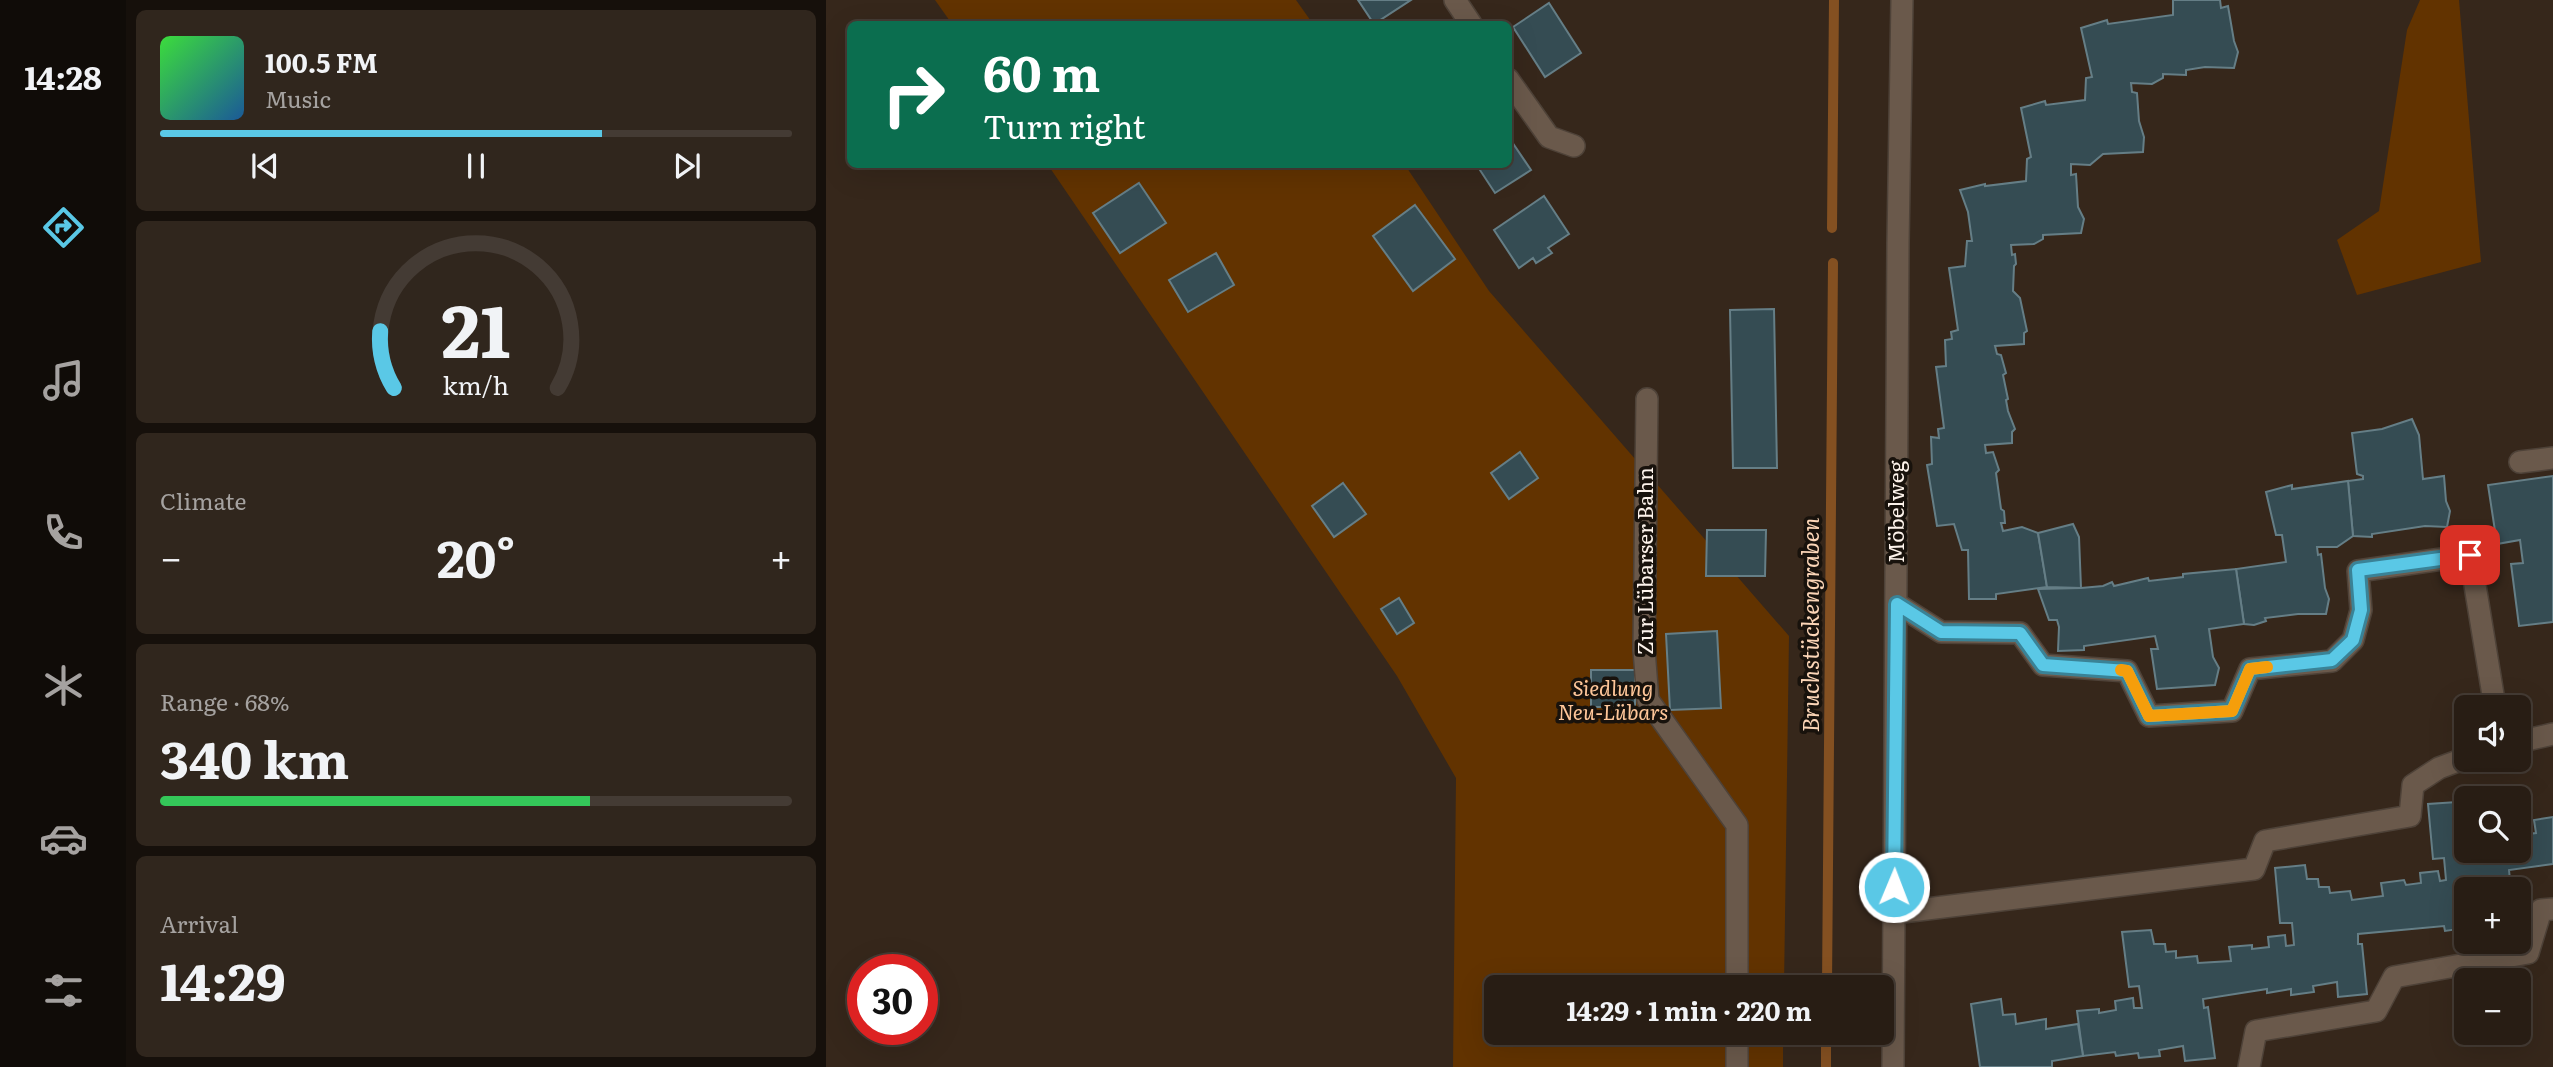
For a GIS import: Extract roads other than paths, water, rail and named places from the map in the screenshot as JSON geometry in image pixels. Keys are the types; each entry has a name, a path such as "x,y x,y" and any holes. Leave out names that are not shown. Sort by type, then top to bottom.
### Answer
{"street":[{"path":"1455,0 1471,21"},
{"path":"1473,21 1474,0"},
{"name":"Möbelweg","path":"1893,1067 1902,0"},
{"path":"1512,85 1549,137 1574,146"},
{"name":"Zur Lübarser Bahn","path":"1647,399 1644,650 1648,700 1737,825 1737,975"},
{"path":"2520,462 2553,458"},
{"path":"1897,604 1941,632 2020,633 2043,665 2127,671 2149,716 2232,711 2250,669 2332,660 2353,640 2361,610 2358,570 2470,555 2493,695"},
{"path":"2531,739 2553,734"},
{"path":"1894,913 2254,869 2265,841 2410,816 2413,785 2454,763"},
{"path":"2249,1067 2256,1031 2376,1011 2394,977 2528,953 2541,911 2553,909"},
{"path":"1737,1045 1737,1067"}],"waterway":[{"name":"Bruchstückengraben","path":"1832,228 1834,0"},
{"name":"Bruchstückengraben","path":"1827,975 1833,263"},
{"name":"Bruchstückengraben","path":"1826,1045 1826,1067"}],"park label":[{"name":"Siedlung Neu-Lübars","path":"1613,701"}]}
